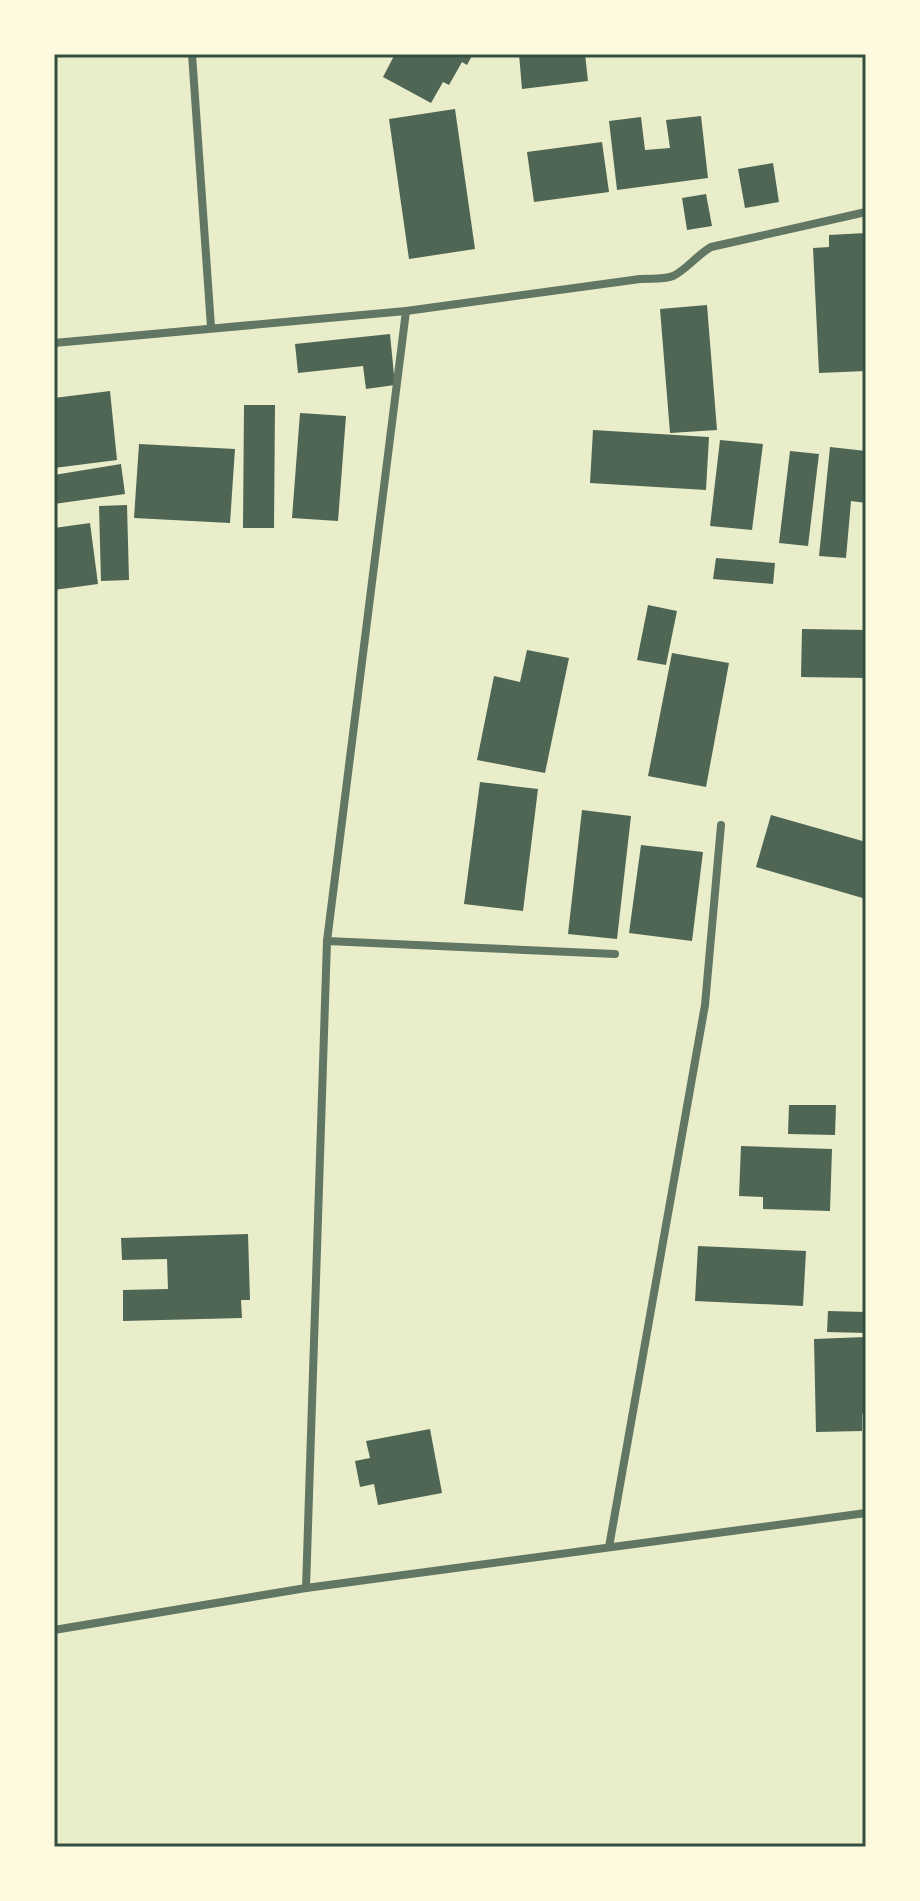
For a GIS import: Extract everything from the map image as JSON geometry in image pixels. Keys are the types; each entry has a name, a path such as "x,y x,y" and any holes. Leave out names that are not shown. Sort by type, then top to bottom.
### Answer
{"street":[{"path":"192,54 211,327"},
{"path":"54,343 406,311 670,277 711,247 866,212"},
{"path":"306,1588 327,941 406,311"},
{"path":"609,1547 705,1005 721,825"},
{"path":"327,941 615,954"},
{"path":"54,1630 306,1588 866,1513"}],"building":[{"path":"395,54 473,54 467,65 462,62 449,85 443,82 431,103 383,77"},
{"path":"519,54 585,54 588,81 522,89"},
{"path":"455,109 475,249 409,259 389,119"},
{"path":"701,116 708,178 617,190 609,121 641,117 645,150 670,148 666,120"},
{"path":"602,142 609,192 534,202 527,152"},
{"path":"773,163 779,202 745,208 738,169"},
{"path":"706,194 712,226 687,230 682,198"},
{"path":"866,233 866,371 819,373 813,248 829,247 829,235"},
{"path":"707,305 717,430 670,433 660,309"},
{"path":"390,334 395,385 366,389 363,366 298,373 295,344"},
{"path":"110,391 117,460 54,468 54,398"},
{"path":"244,405 275,405 274,528 243,528"},
{"path":"300,413 346,416 338,521 292,518"},
{"path":"593,430 709,437 706,490 590,483"},
{"path":"720,440 763,444 752,530 710,526"},
{"path":"139,444 235,449 230,523 134,518"},
{"path":"830,447 866,451 866,503 851,501 846,558 819,556"},
{"path":"790,451 819,454 808,546 779,543"},
{"path":"121,464 125,494 54,504 54,475"},
{"path":"127,505 129,580 101,581 99,506"},
{"path":"90,523 98,584 54,590 54,528"},
{"path":"716,558 775,563 773,584 713,579"},
{"path":"648,605 677,611 666,665 637,660"},
{"path":"802,629 866,630 866,678 801,677"},
{"path":"527,650 569,658 545,773 477,760 494,676 520,682"},
{"path":"672,653 729,663 706,787 648,776"},
{"path":"480,782 538,789 523,911 464,904"},
{"path":"582,810 631,816 617,939 568,934"},
{"path":"771,815 866,842 866,899 756,867"},
{"path":"641,845 703,852 692,941 629,933"},
{"path":"789,1105 836,1105 835,1135 788,1134"},
{"path":"741,1146 832,1149 830,1211 763,1209 763,1197 739,1196"},
{"path":"248,1234 250,1300 241,1300 242,1318 123,1321 123,1290 168,1289 167,1259 122,1260 121,1238"},
{"path":"698,1246 806,1251 803,1306 695,1301"},
{"path":"828,1311 866,1312 866,1333 827,1332"},
{"path":"866,1337 866,1413 862,1414 862,1431 816,1432 814,1339"},
{"path":"430,1429 442,1493 378,1505 374,1484 360,1487 355,1461 370,1458 366,1441"}]}
